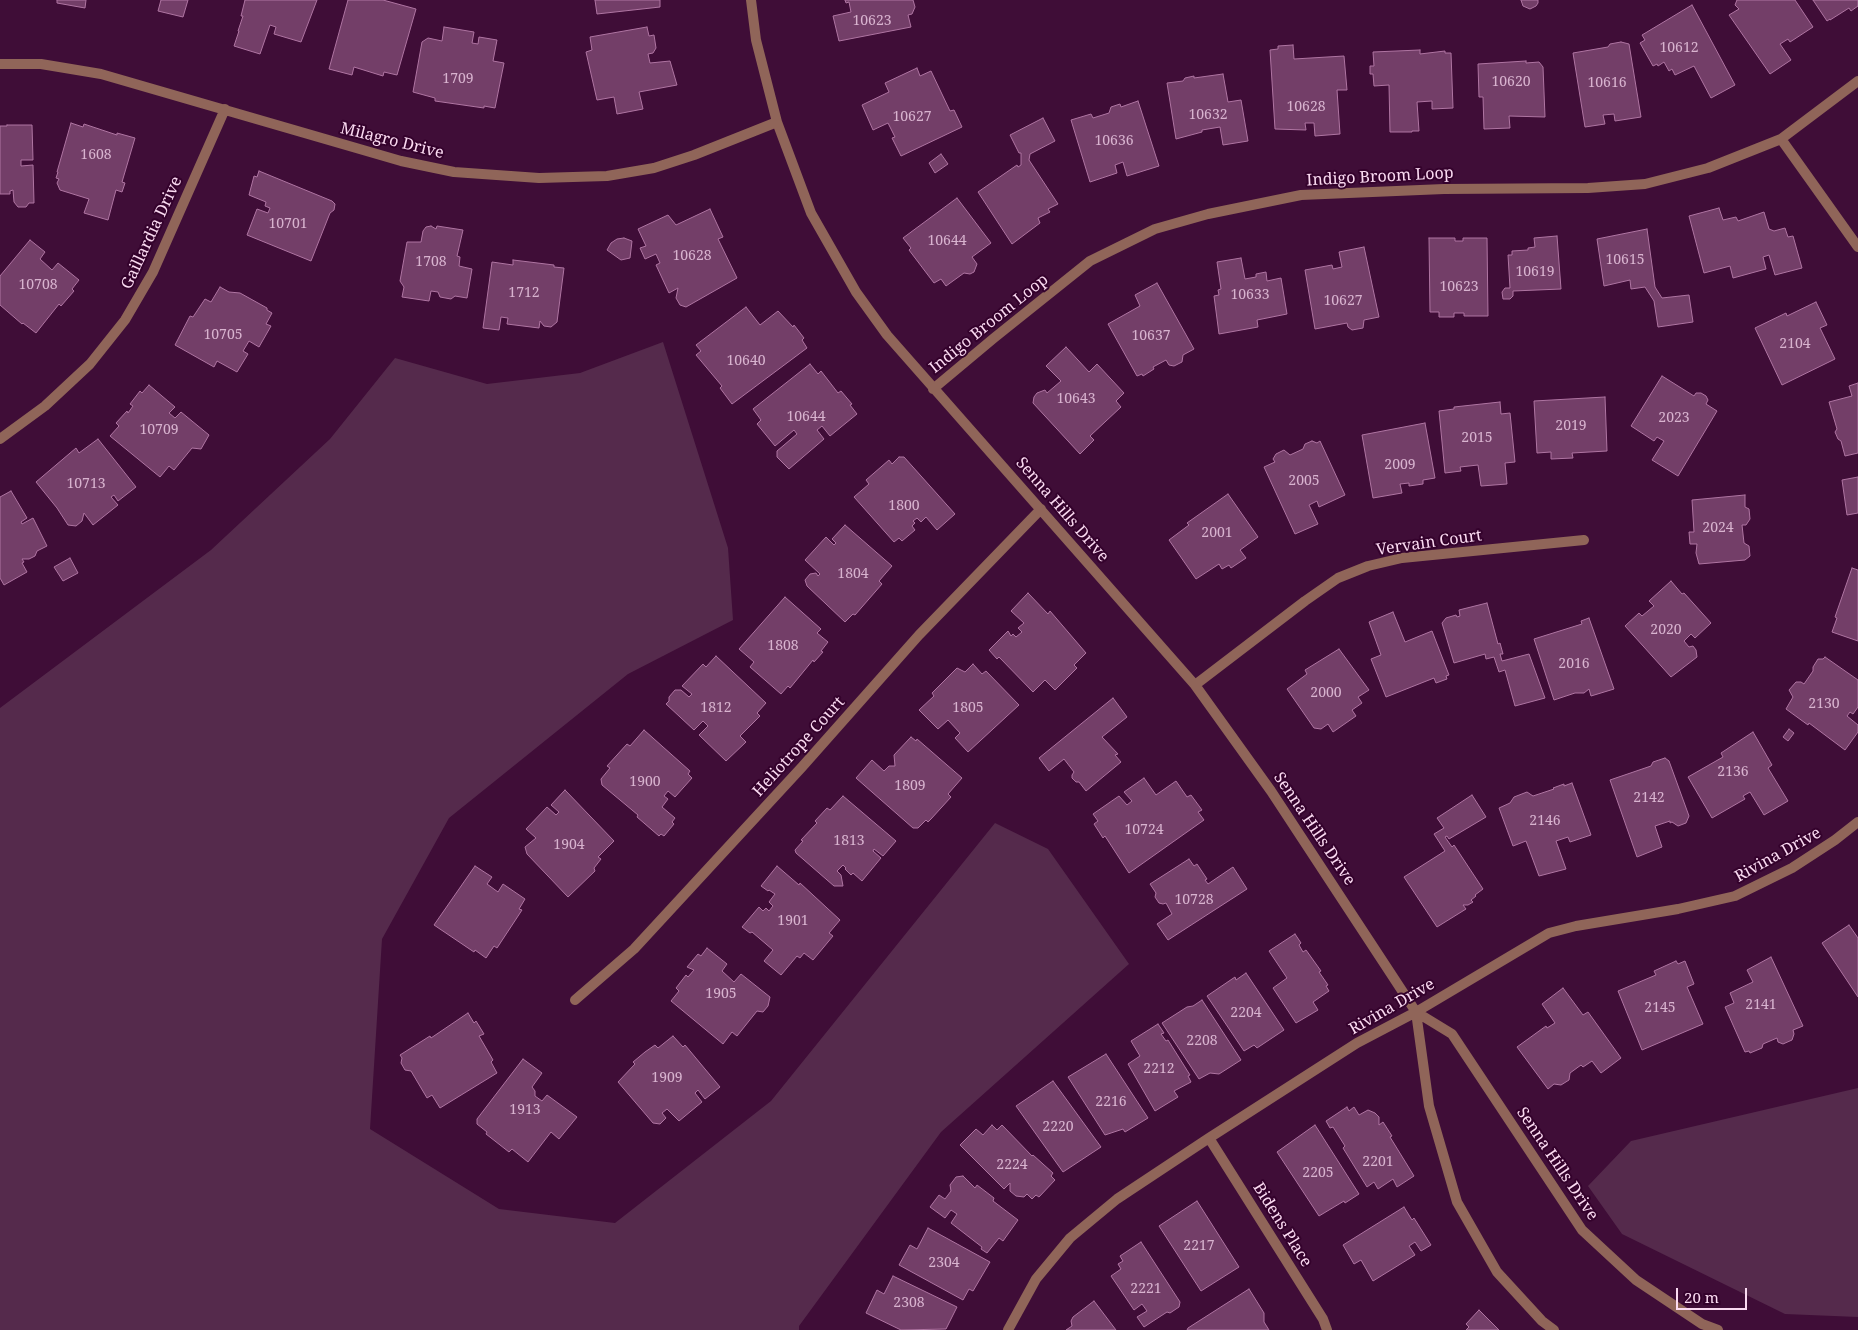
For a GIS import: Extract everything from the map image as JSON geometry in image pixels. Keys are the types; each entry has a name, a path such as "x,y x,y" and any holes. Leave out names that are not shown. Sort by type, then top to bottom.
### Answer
{"street":[{"name":"Senna Hills Drive","path":"751,0 756,40 777,122 811,213 856,292 887,335 933,389 1195,685 1271,790 1416,1012 1429,1106 1457,1202 1497,1272 1542,1321 1554,1330"},
{"name":"Milagro Drive","path":"0,64 41,64 101,74 401,161 454,172 539,178 607,176 654,168 777,122"},
{"name":"Indigo Broom Loop","path":"933,389 1090,261 1155,229 1208,214 1301,195 1444,188 1588,188 1645,184 1708,168 1781,139 1858,81"},
{"name":"Gaillardia Drive","path":"0,439 45,406 90,364 125,320 153,272 225,109"},
{"path":"1781,139 1858,247"},
{"name":"Heliotrope Court","path":"574,1000 634,949 802,767 919,635 1041,509"},
{"name":"Vervain Court","path":"1195,685 1338,578 1368,566 1402,558 1584,540"},
{"name":"Rivina Drive","path":"1008,1330 1036,1278 1070,1238 1117,1199 1358,1043 1416,1012 1549,933 1576,926 1678,909 1735,896 1792,868 1835,840 1858,822"},
{"name":"Senna Hills Drive","path":"1416,1012 1452,1034 1582,1230 1636,1280 1702,1324 1718,1330"},
{"name":"Bidens Place","path":"1209,1138 1323,1319 1327,1330"}],"shaded area":[{"path":"663,342 728,548 733,620 628,674 449,818 382,939 370,1129 499,1209 615,1223 771,1101 995,823 1048,849 1129,964 941,1132 799,1326 799,1330 0,1330 0,708 211,550 330,439 395,358 487,384 580,373"},
{"path":"1858,1088 1858,1317 1785,1314 1622,1234 1588,1186 1631,1141"}],"building":[{"path":"57,0 86,0 85,8 57,3"},
{"path":"161,0 188,0 183,17 158,11"},
{"path":"245,0 317,0 301,42 274,34 276,27 270,25 260,54 234,46 243,16 241,16"},
{"path":"348,0 383,0 416,9 397,75 384,72 383,76 354,67 352,75 329,69"},
{"path":"595,0 660,0 660,7 597,14"},
{"path":"845,0 913,0 915,7 912,14 908,15 911,27 839,41 833,16 851,12 849,2 846,3"},
{"path":"1521,0 1538,0 1538,3 1530,9 1523,6"},
{"path":"1737,0 1795,0 1813,27 1790,42 1788,39 1780,44 1791,60 1770,74 1729,15 1739,9 1735,5"},
{"path":"1813,0 1858,0 1858,6 1851,11 1849,8 1827,21"},
{"path":"1692,5 1735,85 1711,98 1694,66 1675,75 1672,69 1669,71 1664,62 1658,66 1657,64 1653,66 1640,43 1645,40 1642,35"},
{"path":"444,27 474,32 472,43 478,44 479,37 497,40 493,61 504,63 495,108 435,101 435,98 413,92 422,42 428,38 442,41"},
{"path":"647,27 649,36 654,35 656,48 653,53 648,54 650,63 670,61 677,85 639,92 643,109 617,114 614,97 597,100 586,52 592,50 590,37"},
{"path":"1621,42 1629,44 1641,117 1615,121 1614,114 1603,115 1605,124 1585,127 1573,53 1608,47 1610,44"},
{"path":"1293,45 1294,59 1344,56 1347,90 1337,90 1340,134 1315,136 1314,123 1305,123 1306,130 1275,129 1270,50 1278,49 1278,46"},
{"path":"1420,50 1420,54 1445,51 1445,53 1451,53 1453,108 1432,109 1432,101 1417,102 1419,131 1390,132 1389,85 1374,86 1373,74 1370,74 1370,66 1374,66 1373,52"},
{"path":"1526,61 1526,63 1539,62 1543,67 1545,117 1509,116 1510,128 1484,129 1483,97 1479,97 1478,64"},
{"path":"917,68 920,76 931,71 950,111 954,110 962,127 901,156 892,138 895,137 888,123 873,130 862,105 889,92 885,83"},
{"path":"1223,74 1228,102 1241,100 1248,141 1223,145 1220,127 1202,130 1202,132 1176,139 1167,83 1183,81 1185,78 1194,76 1194,78"},
{"path":"1138,101 1159,166 1127,176 1123,162 1115,165 1117,173 1090,182 1071,120 1091,114 1093,118 1109,113 1111,107 1120,104 1121,107"},
{"path":"1043,118 1055,141 1030,154 1029,160 1058,204 1048,209 1050,212 1038,218 1040,223 1012,244 978,192 1017,165 1018,167 1021,165 1021,153 1019,153 1010,135"},
{"path":"71,123 83,127 84,124 117,135 117,133 135,138 122,182 125,183 122,192 116,190 108,220 84,213 89,199 60,190 57,183 59,179 56,178 57,172"},
{"path":"32,125 33,160 21,160 21,166 33,165 34,203 29,203 26,207 18,207 14,202 13,190 10,191 10,194 0,194 0,126"},
{"path":"941,154 948,164 935,173 929,163"},
{"path":"259,171 332,201 335,204 311,261 247,235 257,209 268,213 270,208 265,206 266,202 249,195 254,176 257,177"},
{"path":"957,198 991,243 972,257 977,264 974,272 970,274 964,273 946,286 941,279 934,283 909,250 911,248 903,238"},
{"path":"1719,208 1723,220 1736,217 1738,221 1764,212 1769,229 1774,231 1785,228 1788,237 1793,236 1802,268 1775,275 1769,255 1763,257 1766,269 1733,278 1730,266 1704,273 1689,216"},
{"path":"710,209 723,237 718,239 737,278 686,307 680,305 676,298 678,288 669,293 656,265 660,263 656,254 645,259 640,248 646,246 638,229 668,215 676,225"},
{"path":"431,226 436,229 437,226 463,230 457,256 460,257 459,266 472,269 467,298 455,296 451,299 440,297 438,292 431,291 429,301 402,297 404,287 400,281 407,242 421,242 423,231 426,227"},
{"path":"1647,229 1655,287 1662,298 1689,295 1693,322 1658,327 1654,301 1645,287 1631,289 1630,280 1604,286 1597,239"},
{"path":"1557,236 1561,289 1513,291 1513,296 1510,299 1503,299 1502,292 1505,288 1510,288 1508,255 1512,255 1512,251 1528,250 1528,248 1535,247 1534,238"},
{"path":"624,238 632,241 630,258 621,260 607,250 611,243 617,239"},
{"path":"1429,238 1455,238 1455,241 1463,241 1463,238 1487,238 1488,316 1464,316 1464,313 1454,313 1454,317 1439,317 1439,312 1430,312"},
{"path":"30,240 45,252 40,259 52,270 58,263 79,280 72,289 74,291 61,306 59,304 36,333 0,305 0,276"},
{"path":"1364,247 1379,317 1364,320 1363,328 1352,330 1348,327 1347,323 1315,329 1305,270 1332,265 1333,269 1342,267 1339,252"},
{"path":"1241,258 1245,279 1256,277 1256,274 1266,272 1267,281 1281,278 1287,314 1257,320 1258,327 1219,334 1214,296 1219,295 1218,290 1221,289 1217,262"},
{"path":"513,260 564,268 557,322 551,327 544,326 540,321 539,328 507,324 508,318 501,317 499,330 483,328 492,262 513,265"},
{"path":"1157,283 1194,349 1183,355 1182,362 1174,366 1169,365 1166,360 1153,367 1154,369 1143,376 1142,374 1137,376 1108,324 1140,306 1135,295"},
{"path":"220,287 229,292 240,293 267,308 272,313 266,324 271,326 259,347 249,341 243,351 248,354 237,372 217,361 214,367 175,345 190,316 193,317 205,299 211,302"},
{"path":"1816,302 1827,325 1820,328 1835,359 1782,385 1755,328 1786,313 1787,316"},
{"path":"746,307 760,325 778,311 793,327 794,325 804,338 802,340 807,348 732,404 720,388 722,386 696,355 701,351 696,345"},
{"path":"1066,347 1089,372 1097,364 1124,393 1116,401 1121,407 1090,436 1094,440 1080,454 1033,403 1037,393 1045,390 1047,393 1061,381 1046,366"},
{"path":"810,364 818,374 821,371 838,393 841,391 852,404 850,405 857,414 830,436 822,426 817,430 824,439 789,469 777,457 777,451 797,434 794,430 775,446 757,424 761,420 753,409"},
{"path":"1662,376 1694,396 1696,393 1701,393 1706,396 1708,400 1706,404 1717,411 1678,476 1652,460 1664,441 1657,437 1654,441 1631,426"},
{"path":"1858,383 1858,453 1845,456 1841,441 1835,432 1837,429 1829,402 1852,396 1849,386"},
{"path":"149,385 175,407 169,413 175,418 181,412 209,435 201,449 192,448 174,470 169,466 160,477 110,436 119,426 116,423 133,406 130,404 140,391 142,393"},
{"path":"1605,397 1607,451 1572,453 1573,458 1551,459 1551,452 1537,453 1534,401"},
{"path":"1500,402 1501,414 1510,413 1515,462 1505,463 1507,484 1481,486 1478,465 1460,467 1461,471 1445,473 1439,411 1454,409 1454,407"},
{"path":"1425,423 1435,478 1423,480 1423,484 1409,486 1409,483 1400,484 1402,493 1373,498 1362,435"},
{"path":"98,439 136,487 118,501 114,495 111,497 118,505 93,525 84,513 82,521 76,526 68,525 36,482 76,448 79,453"},
{"path":"1312,441 1317,443 1320,441 1345,495 1319,507 1317,501 1309,505 1318,524 1295,534 1264,467 1275,462 1273,459 1276,454 1284,450 1290,455 1303,449 1305,444"},
{"path":"899,457 904,457 955,514 937,530 926,517 921,522 917,518 913,521 915,523 912,526 915,530 902,541 899,538 894,542 854,497 869,484 866,480 889,460 892,464"},
{"path":"1858,477 1858,513 1847,515 1842,480"},
{"path":"11,491 27,518 21,522 22,524 33,518 47,546 37,551 35,556 29,559 22,559 27,572 4,585 0,578 0,497"},
{"path":"1228,494 1258,537 1240,550 1246,558 1231,568 1229,565 1222,569 1219,564 1196,579 1169,540 1189,525 1187,523"},
{"path":"1745,495 1745,507 1749,509 1750,519 1746,525 1742,525 1744,543 1749,546 1750,556 1745,560 1699,564 1696,553 1697,544 1690,544 1689,532 1694,532 1692,500"},
{"path":"845,525 892,566 879,581 882,584 855,615 853,614 845,622 807,586 805,580 810,574 816,573 818,576 820,574 805,560 826,537 834,545 836,543 832,539"},
{"path":"70,558 78,573 63,581 54,567"},
{"path":"1852,568 1858,570 1858,641 1832,632 1837,618 1835,617"},
{"path":"1671,581 1711,623 1695,638 1691,634 1684,641 1689,647 1693,646 1697,657 1671,677 1625,626 1639,613 1642,616 1654,606 1649,601"},
{"path":"1028,593 1048,614 1050,611 1086,653 1074,665 1077,668 1055,690 1045,680 1033,692 999,657 997,659 989,650 1008,631 1011,636 1013,634 1016,637 1022,632 1018,628 1024,623 1011,611"},
{"path":"785,597 821,629 817,633 828,642 821,651 823,652 814,662 813,660 790,688 788,686 781,694 750,667 754,662 739,649"},
{"path":"1487,603 1498,644 1500,643 1503,654 1500,654 1502,661 1529,654 1545,698 1515,706 1505,670 1499,672 1494,657 1486,659 1485,654 1454,663 1442,623 1446,618 1456,615 1457,617 1460,616 1459,610"},
{"path":"1393,612 1405,642 1432,631 1449,675 1446,676 1447,679 1436,683 1434,678 1386,697 1371,659 1381,655 1369,622"},
{"path":"1589,618 1614,689 1591,696 1589,689 1584,693 1575,693 1554,700 1534,639 1582,624 1581,621"},
{"path":"1339,649 1369,690 1358,697 1362,703 1352,710 1356,716 1333,732 1328,724 1321,729 1314,728 1287,689 1307,674 1305,670"},
{"path":"716,656 766,703 757,713 760,716 740,736 746,742 726,761 699,735 708,726 703,721 694,730 666,704 675,690 681,690 689,697 692,694 682,686 703,664 706,667"},
{"path":"1825,657 1858,680 1858,707 1853,714 1850,712 1847,716 1858,725 1858,732 1845,750 1809,723 1808,725 1786,709 1793,697 1789,690 1796,682 1804,684 1813,671 1813,667 1818,659"},
{"path":"973,664 982,674 986,671 1019,705 968,752 955,738 960,733 948,720 938,729 919,710 934,696 932,693 957,668 965,672"},
{"path":"1113,698 1127,717 1102,737 1118,754 1115,755 1121,762 1086,791 1079,782 1072,778 1074,772 1064,759 1049,771 1039,758"},
{"path":"1789,729 1794,733 1788,741 1783,737"},
{"path":"644,730 690,771 688,774 692,778 675,797 668,791 664,796 668,799 662,807 675,818 672,822 674,824 664,836 661,834 659,836 637,817 638,815 602,785 601,779 610,768 607,766 627,744 630,746"},
{"path":"1753,732 1772,765 1768,768 1788,801 1764,815 1750,792 1743,796 1745,799 1712,818 1688,777 1723,757 1721,753"},
{"path":"911,737 916,741 917,739 962,778 948,794 951,797 928,822 926,820 918,828 913,828 856,778 872,760 884,771 889,766 895,766 894,755"},
{"path":"1665,758 1669,761 1689,816 1686,823 1678,826 1672,822 1670,823 1670,821 1655,826 1662,847 1637,857 1610,780 1651,766 1653,762"},
{"path":"1144,778 1156,795 1176,781 1187,797 1191,795 1202,810 1198,812 1204,820 1129,873 1105,836 1103,838 1094,824 1098,821 1093,814 1119,796 1127,805 1132,801 1124,792"},
{"path":"1572,783 1591,835 1570,842 1568,837 1556,841 1566,869 1539,876 1526,841 1513,846 1499,808 1510,803 1514,797 1527,792 1533,796 1564,784 1564,786"},
{"path":"565,790 614,841 598,857 601,859 594,868 595,871 568,897 527,854 525,847 536,838 526,829 547,807 556,815 559,812 551,805"},
{"path":"1472,795 1486,817 1449,839 1447,836 1445,837 1452,847 1454,845 1483,889 1471,900 1473,902 1463,905 1466,909 1437,927 1404,877 1445,851 1434,834 1444,828 1437,818"},
{"path":"843,796 896,841 883,856 874,849 873,851 881,858 862,881 853,873 851,875 843,865 837,871 841,875 843,886 834,886 796,853 795,850 803,841 801,840 817,823 815,821 827,808 830,810"},
{"path":"1189,859 1194,866 1197,864 1207,879 1205,880 1208,884 1233,867 1247,889 1168,940 1157,924 1172,914 1166,903 1159,903 1155,897 1156,893 1150,884"},
{"path":"475,866 492,877 487,884 498,892 503,884 525,899 519,909 522,910 497,948 494,946 486,958 434,925"},
{"path":"777,866 799,885 800,883 840,920 829,933 833,936 813,960 804,953 800,958 797,956 781,975 764,961 773,950 752,932 750,933 742,927 759,907 763,911 766,908 769,911 773,906 769,902 775,894 761,886"},
{"path":"1849,925 1858,938 1858,997 1822,943"},
{"path":"1295,934 1301,943 1299,945 1303,952 1306,950 1321,971 1319,972 1328,985 1326,986 1329,991 1313,1002 1318,1010 1296,1023 1273,988 1287,978 1269,951"},
{"path":"707,948 727,964 722,971 734,982 741,974 770,997 768,1006 763,1012 757,1011 737,1036 732,1032 723,1044 671,1001 679,991 676,988 686,975 688,977 694,970 687,967 698,954 701,956"},
{"path":"1771,957 1803,1026 1793,1030 1792,1040 1783,1044 1778,1042 1777,1038 1763,1044 1762,1048 1750,1053 1749,1051 1745,1052 1725,1007 1734,1003 1730,993 1753,982 1747,970"},
{"path":"1676,961 1678,964 1685,961 1694,984 1687,987 1703,1024 1642,1050 1618,991 1656,975 1654,971"},
{"path":"1246,973 1284,1030 1257,1048 1254,1045 1244,1051 1207,996 1235,977 1236,980"},
{"path":"1563,988 1583,1015 1588,1012 1621,1058 1601,1073 1592,1061 1583,1067 1581,1065 1570,1073 1569,1080 1561,1085 1554,1084 1548,1089 1517,1047 1546,1026 1547,1028 1555,1023 1542,1004"},
{"path":"1202,1000 1241,1060 1219,1074 1210,1073 1199,1079 1162,1023"},
{"path":"468,1013 474,1023 476,1021 484,1034 479,1036 493,1060 491,1062 497,1073 440,1108 432,1095 427,1098 411,1071 405,1070 401,1063 402,1058 400,1055 430,1036 431,1038"},
{"path":"1158,1024 1164,1033 1161,1034 1166,1041 1168,1040 1190,1075 1188,1076 1191,1082 1174,1091 1178,1097 1155,1111 1128,1064 1140,1056 1131,1041"},
{"path":"673,1036 683,1047 685,1045 720,1087 705,1099 698,1090 695,1093 702,1102 679,1121 667,1109 662,1113 666,1118 660,1124 653,1123 618,1082 635,1064 633,1062 655,1045 658,1048"},
{"path":"1106,1054 1148,1118 1125,1132 1123,1129 1105,1135 1068,1077"},
{"path":"523,1059 542,1073 532,1087 535,1091 535,1096 542,1101 547,1095 577,1117 559,1139 551,1132 528,1162 512,1149 509,1152 486,1134 487,1132 477,1124 477,1119"},
{"path":"1053,1081 1101,1147 1063,1172 1016,1106"},
{"path":"1347,1107 1349,1111 1354,1107 1359,1115 1368,1110 1379,1117 1379,1125 1383,1122 1414,1176 1397,1187 1393,1179 1378,1189 1374,1182 1367,1187 1343,1148 1345,1146 1333,1127 1330,1128 1326,1121"},
{"path":"992,1125 997,1130 1002,1125 1032,1156 1053,1173 1051,1176 1055,1180 1039,1197 1036,1195 1032,1199 1027,1194 1024,1197 1016,1196 1010,1191 1010,1183 1004,1189 960,1145 976,1129 983,1135"},
{"path":"1315,1125 1359,1194 1319,1216 1277,1152"},
{"path":"963,1176 975,1188 977,1185 994,1198 993,1201 1018,1220 1003,1241 999,1238 987,1253 951,1223 957,1214 951,1210 945,1218 930,1207 939,1195 945,1199 951,1191 950,1185 956,1177"},
{"path":"1197,1201 1239,1267 1201,1291 1159,1226"},
{"path":"1404,1207 1412,1220 1414,1218 1431,1245 1421,1251 1415,1242 1409,1246 1415,1255 1373,1281 1361,1260 1354,1264 1343,1245"},
{"path":"928,1228 990,1262 973,1291 969,1289 963,1300 899,1265 910,1245 917,1249"},
{"path":"1141,1242 1180,1302 1179,1307 1170,1313 1167,1312 1144,1327 1137,1317 1147,1311 1142,1304 1134,1310 1111,1276 1121,1269 1118,1264 1123,1261 1120,1256"},
{"path":"893,1276 957,1307 946,1329 901,1330 866,1313 877,1290 884,1294"},
{"path":"1249,1289 1264,1313 1264,1322 1269,1330 1187,1330 1188,1328"},
{"path":"1094,1301 1116,1330 1066,1330 1072,1326 1071,1321 1073,1317"},
{"path":"1479,1310 1499,1330 1466,1330 1469,1327 1466,1324"}]}
